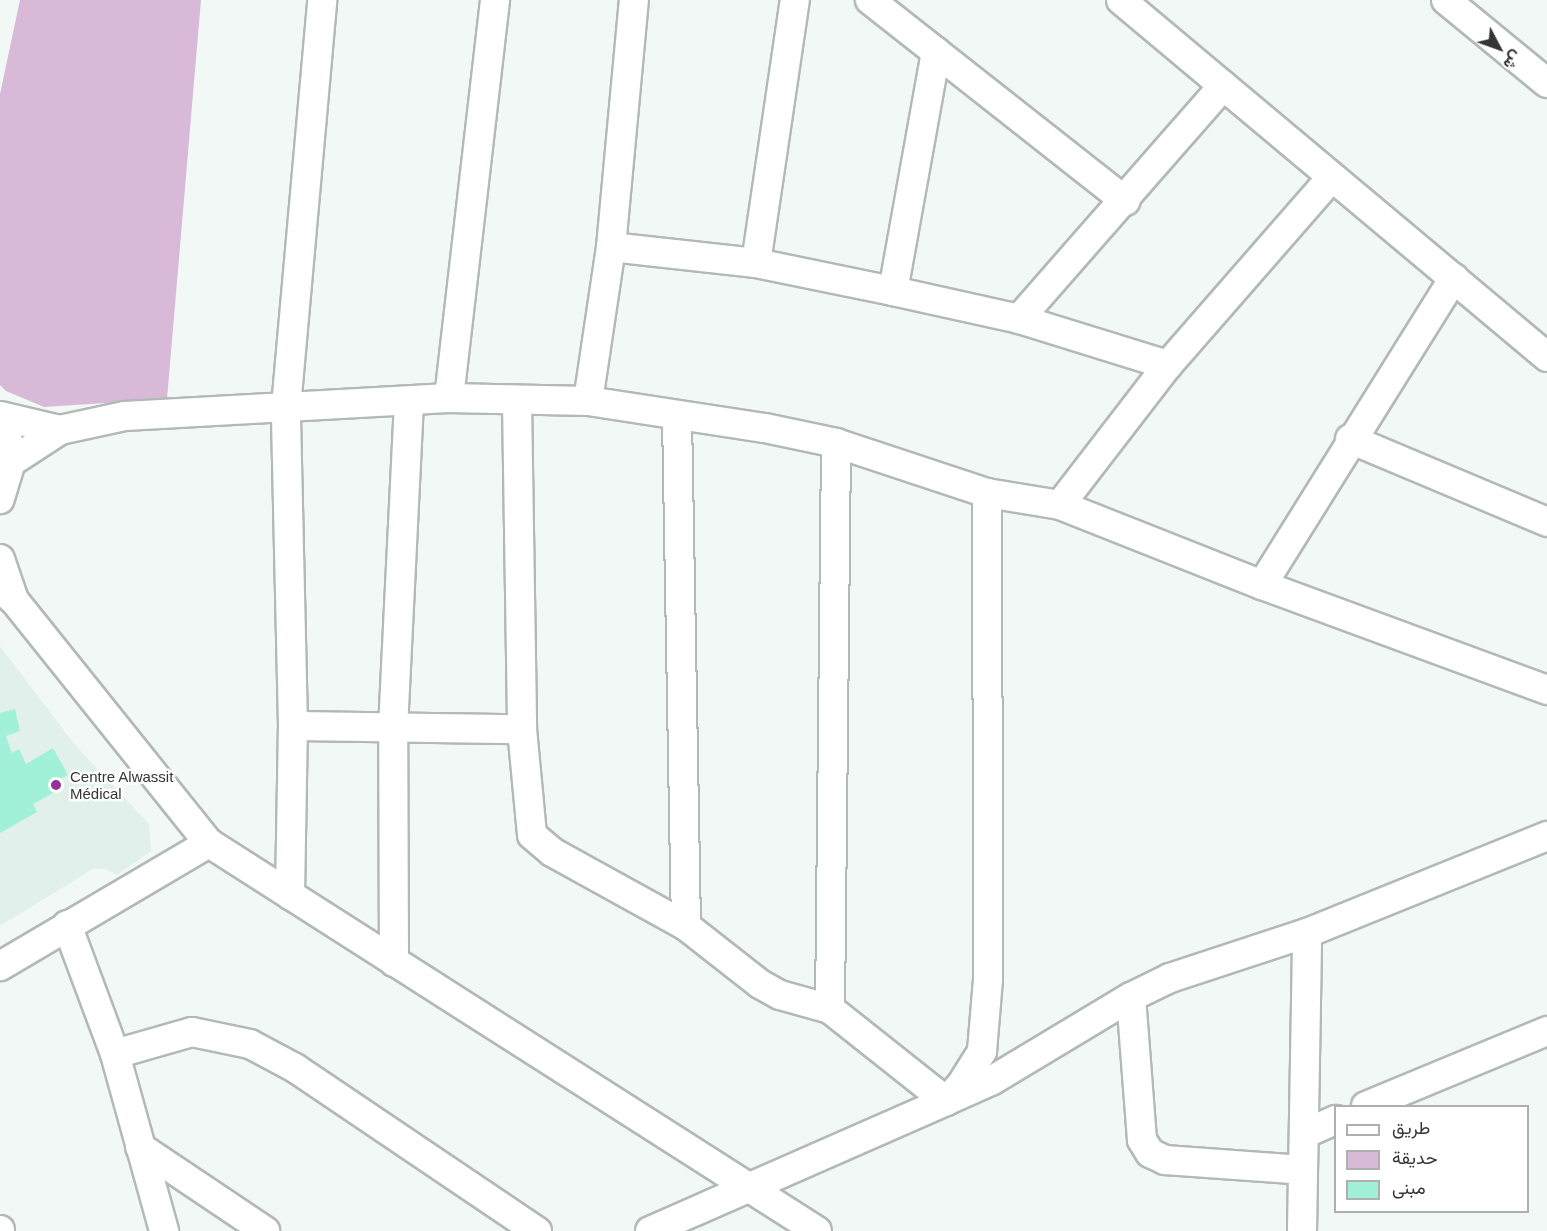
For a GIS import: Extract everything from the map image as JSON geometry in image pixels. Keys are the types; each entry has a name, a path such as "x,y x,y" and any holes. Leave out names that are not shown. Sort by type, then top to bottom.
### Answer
{"street":[{"path":"290,895 293,726 286,407 322,0"},
{"path":"449,398 495,0"},
{"path":"588,401 611,247 634,0"},
{"path":"756,263 795,0"},
{"path":"870,0 1125,201"},
{"path":"1122,0 1547,357"},
{"path":"1446,0 1547,83"},
{"path":"893,291 936,52"},
{"path":"1019,319 1125,201 1223,86"},
{"path":"1060,505 1168,365 1332,177"},
{"path":"611,247 756,263 893,291 1019,319 1168,365"},
{"path":"1262,585 1350,439 1454,278"},
{"path":"11,462 60,430 125,416 409,403 449,398 517,402 588,401 765,428 836,443 987,493 1060,505 1262,585 1547,690"},
{"path":"517,402 522,729 528,822 536,840 686,926 760,984 780,995 830,1009 946,1101"},
{"path":"394,962 393,729 409,403"},
{"path":"0,416 60,430"},
{"path":"677,416 686,926"},
{"path":"0,422 7,437 11,462 0,499"},
{"path":"1350,439 1547,522"},
{"path":"830,1009 836,443"},
{"path":"946,1101 975,1064 986,1026 987,493"},
{"path":"0,559 7,594 209,843 817,1231"},
{"path":"293,726 522,729"},
{"path":"650,1231 750,1189 991,1081 1131,997 1204,965 1307,933 1547,836"},
{"path":"0,966 209,843"},
{"path":"67,925 115,1054 164,1231"},
{"path":"1302,1231 1307,933"},
{"path":"1131,997 1142,1140 1150,1153 1165,1160 1303,1170"},
{"path":"1371,1105 1547,1031"},
{"path":"115,1054 192,1032 250,1044 295,1068 537,1231"},
{"path":"1304,1134 1334,1120"},
{"path":"140,1147 265,1231"}],"shaded area":[{"name":"Centre Alwassit Médical","path":"0,646 75,745 149,824 151,851 117,875 105,869 93,869 0,926"}],"green space":[{"path":"20,0 201,0 167,399 44,407 6,391 0,385 0,94"}],"building":[{"path":"15,709 20,731 6,736 12,753 19,749 26,764 53,748 68,775 60,779 64,787 33,804 37,812 0,833 0,713"}],"place":[{"name":"Centre Alwassit Médical","path":"56,785"}]}
